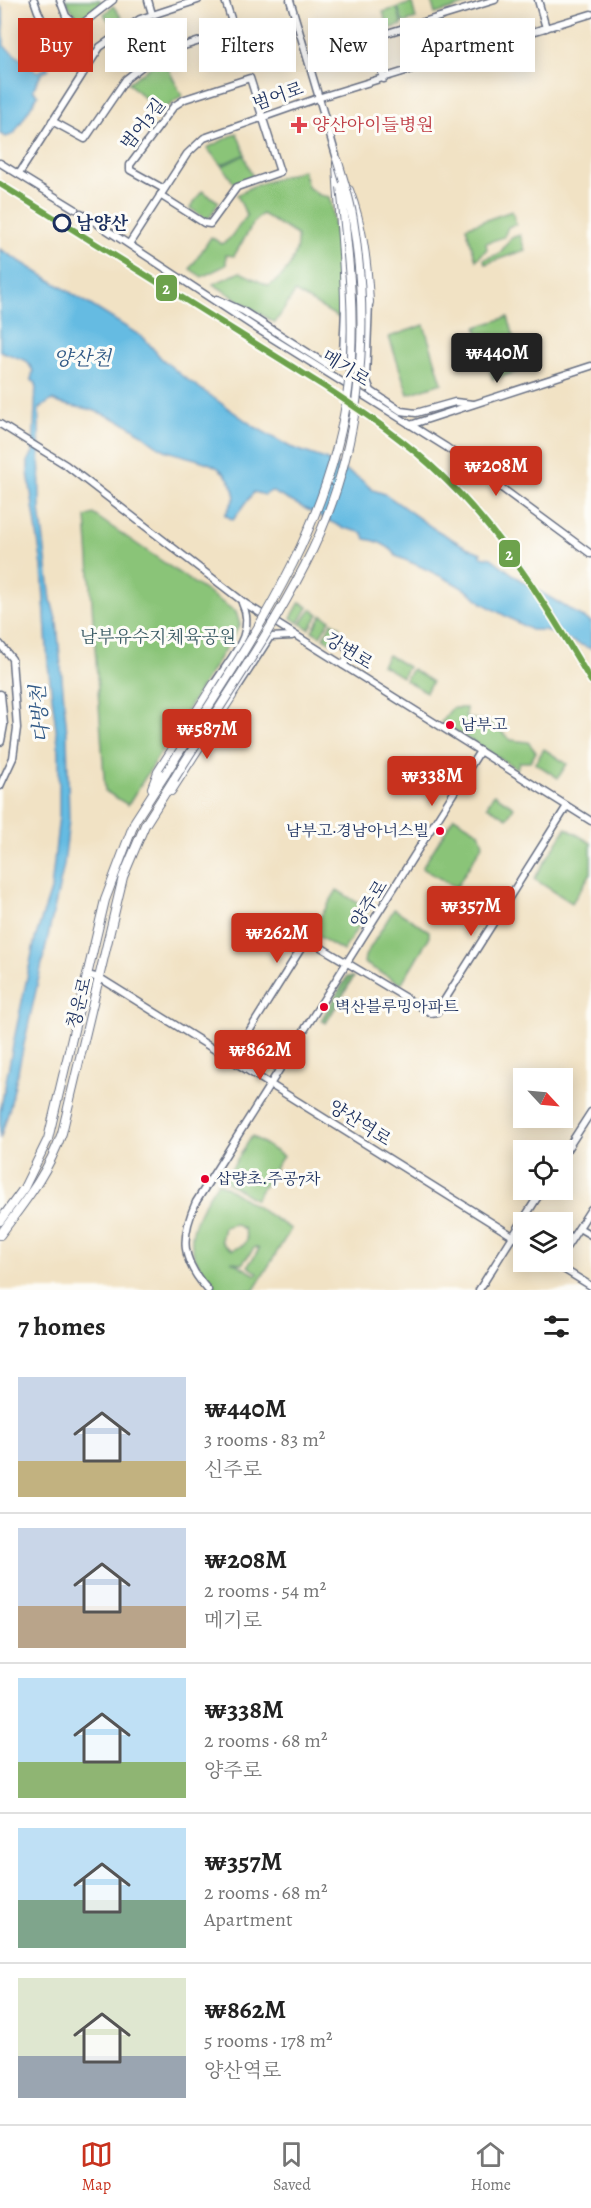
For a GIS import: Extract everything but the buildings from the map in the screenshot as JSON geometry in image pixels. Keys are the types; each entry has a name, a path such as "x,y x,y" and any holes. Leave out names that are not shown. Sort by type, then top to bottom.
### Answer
{"highway":[{"path":"0,695 3,725 0,741"}],"main road":[{"path":"337,159 358,214 367,259 369,302"},
{"path":"337,159 339,210 345,254 345,308"},
{"name":"청운로","path":"0,1221 33,1172 48,1139 105,900 119,857 135,821 259,625 296,561 322,502 338,447 349,382 352,330 351,270 337,159"},
{"name":"청운로","path":"1,1234 26,1203 53,1159 62,1133 123,877 145,825 305,565 332,504 348,449 360,383 363,328 353,218 337,159"},
{"path":"146,803 158,772 214,684"},
{"path":"157,805 178,783 232,696"}],"street":[{"path":"34,0 39,18"},
{"path":"60,0 66,16 78,27 113,0"},
{"path":"148,0 152,14"},
{"path":"93,59 115,35 152,14 198,0"},
{"path":"52,121 85,139 126,80 158,54 229,32 234,28 225,0"},
{"path":"290,0 321,97 337,159"},
{"path":"384,79 371,38 495,0"},
{"path":"538,0 546,28"},
{"name":"범어로","path":"129,244 187,154 204,138 321,97 591,14"},
{"path":"19,174 83,72"},
{"name":"범어3길","path":"162,192 130,170 130,165 174,106 185,99 250,78 262,118"},
{"path":"162,192 204,223 210,224 237,187 280,172 262,118"},
{"name":"메기로","path":"0,163 486,474 591,554"},
{"path":"195,288 243,311 329,366 337,365 343,355 345,308"},
{"path":"369,302 366,378 371,392 401,411 416,413 455,402 473,404"},
{"path":"410,425 591,366"},
{"name":"강변로","path":"0,424 49,453 240,600 591,821"},
{"path":"214,684 247,631 248,614 240,600"},
{"path":"232,696 270,637 280,634 296,636"},
{"path":"0,644 12,659 17,728 13,758 0,786"},
{"path":"344,665 349,650 359,656"},
{"name":"양주로","path":"208,1290 188,1260 184,1245 189,1218 196,1203 480,751"},
{"path":"231,1060 307,939 430,1013 437,1012 567,806"},
{"name":"양산역로","path":"87,975 100,978 513,1236"},
{"path":"573,1140 590,1115"},
{"path":"573,1237 591,1209"},
{"path":"579,1228 591,1235"},
{"path":"479,1290 513,1236"},
{"path":"571,1272 591,1286"}],"green space":[{"path":"65,0 100,0 101,3 82,18 78,18"},
{"path":"431,0 470,0 471,3 435,14"},
{"path":"412,3 416,18 401,18 398,7"},
{"path":"113,6 122,18 107,18 104,14"},
{"path":"397,8 400,26 388,29 388,18 385,18 383,12"},
{"path":"143,72 170,72 182,96 160,112 128,83"},
{"path":"237,133 245,154 221,165 207,148"},
{"path":"244,155 253,178 235,185 222,166"},
{"path":"303,170 308,187 319,195 329,197 332,206 342,298 341,319 295,292 275,323 213,284 240,272 269,286 286,271 294,258 297,235 262,214 254,222 234,256 226,255 226,265 202,277 190,269 211,237 222,244 229,239 247,216 237,195 251,187"},
{"path":"202,191 219,202 210,217 206,219 190,208"},
{"path":"512,211 516,224 508,227 504,237 486,243 487,249 476,260 466,227"},
{"path":"520,235 525,250 485,264 484,259 499,254 511,238"},
{"path":"508,317 524,370 493,379 476,327"},
{"path":"424,325 442,383 408,394 389,337"},
{"name":"남부유수지체육공원","path":"93,514 236,612 240,625 128,805 105,791 86,517"},
{"path":"300,602 308,607 299,623 291,618"},
{"path":"311,609 319,614 309,629 301,624"},
{"path":"322,615 330,620 320,636 312,631"},
{"path":"332,622 340,627 331,642 323,638"},
{"path":"388,655 408,667 402,677 382,665"},
{"path":"412,669 432,682 426,692 405,680"},
{"path":"452,708 466,708 466,718 490,722 511,740 528,742 536,752 530,762 519,762 517,769 441,722"},
{"path":"544,749 567,764 558,778 535,763"},
{"path":"494,794 514,807 507,818 487,806"},
{"path":"454,817 479,832 483,844 456,888 422,868"},
{"path":"566,828 591,843 591,873 572,903 534,879"},
{"path":"337,890 369,910 343,951 311,932"},
{"path":"394,909 429,931 429,938 401,984 364,963 365,956"},
{"path":"347,977 354,977 326,1023 321,1020"},
{"path":"252,1136 283,1156 255,1200 224,1180"},
{"path":"218,1182 291,1229 254,1290 217,1290 201,1269 194,1255 192,1236 194,1226 202,1207","holes":["235,1224 244,1229 247,1239 244,1245 232,1250 221,1240 224,1227","255,1247 259,1249 248,1266 258,1273 256,1275 231,1261 242,1264"]}],"water":[{"path":"0,5 3,11 4,46 18,57 18,72 44,72 33,90 38,95 14,134 6,137 0,134"},
{"name":"양산천","path":"0,249 144,338 161,358 181,375 255,427 290,447 325,459 359,478 373,490 385,494 433,528 481,553 481,556 491,558 522,581 591,622 591,649 545,630 531,630 482,603 456,584 396,556 383,545 365,539 363,533 341,527 271,491 265,495 254,492 233,520 225,515 235,497 231,484 218,468 209,463 165,450 128,425 96,411 52,400 39,409 40,509 51,600 57,623 67,734 69,820 64,865 10,1107 0,1139 0,1112 14,1040 35,939 51,890 59,815 59,752 48,665 42,567 28,472 28,461 33,452 36,383 31,380 33,371 27,361 0,351"}],"railway":[{"path":"4,183 326,385 422,453 466,495 506,543 559,620 591,674"}],"metro line":[{"name":"2","path":"0,184 325,387 400,439 441,475 485,522 541,599 591,681"}],"place":[{"name":"양산아이들병원","path":"299,125"},
{"name":"남양산","path":"62,223"},
{"name":"남부고","path":"450,725"},
{"name":"남부고·경남아너스빌","path":"440,831"},
{"name":"벽산블루밍아파트","path":"324,1007"},
{"name":"삽량초.주공7차","path":"205,1179"}],"water label":[{"name":"다방천","path":"40,714"}]}
